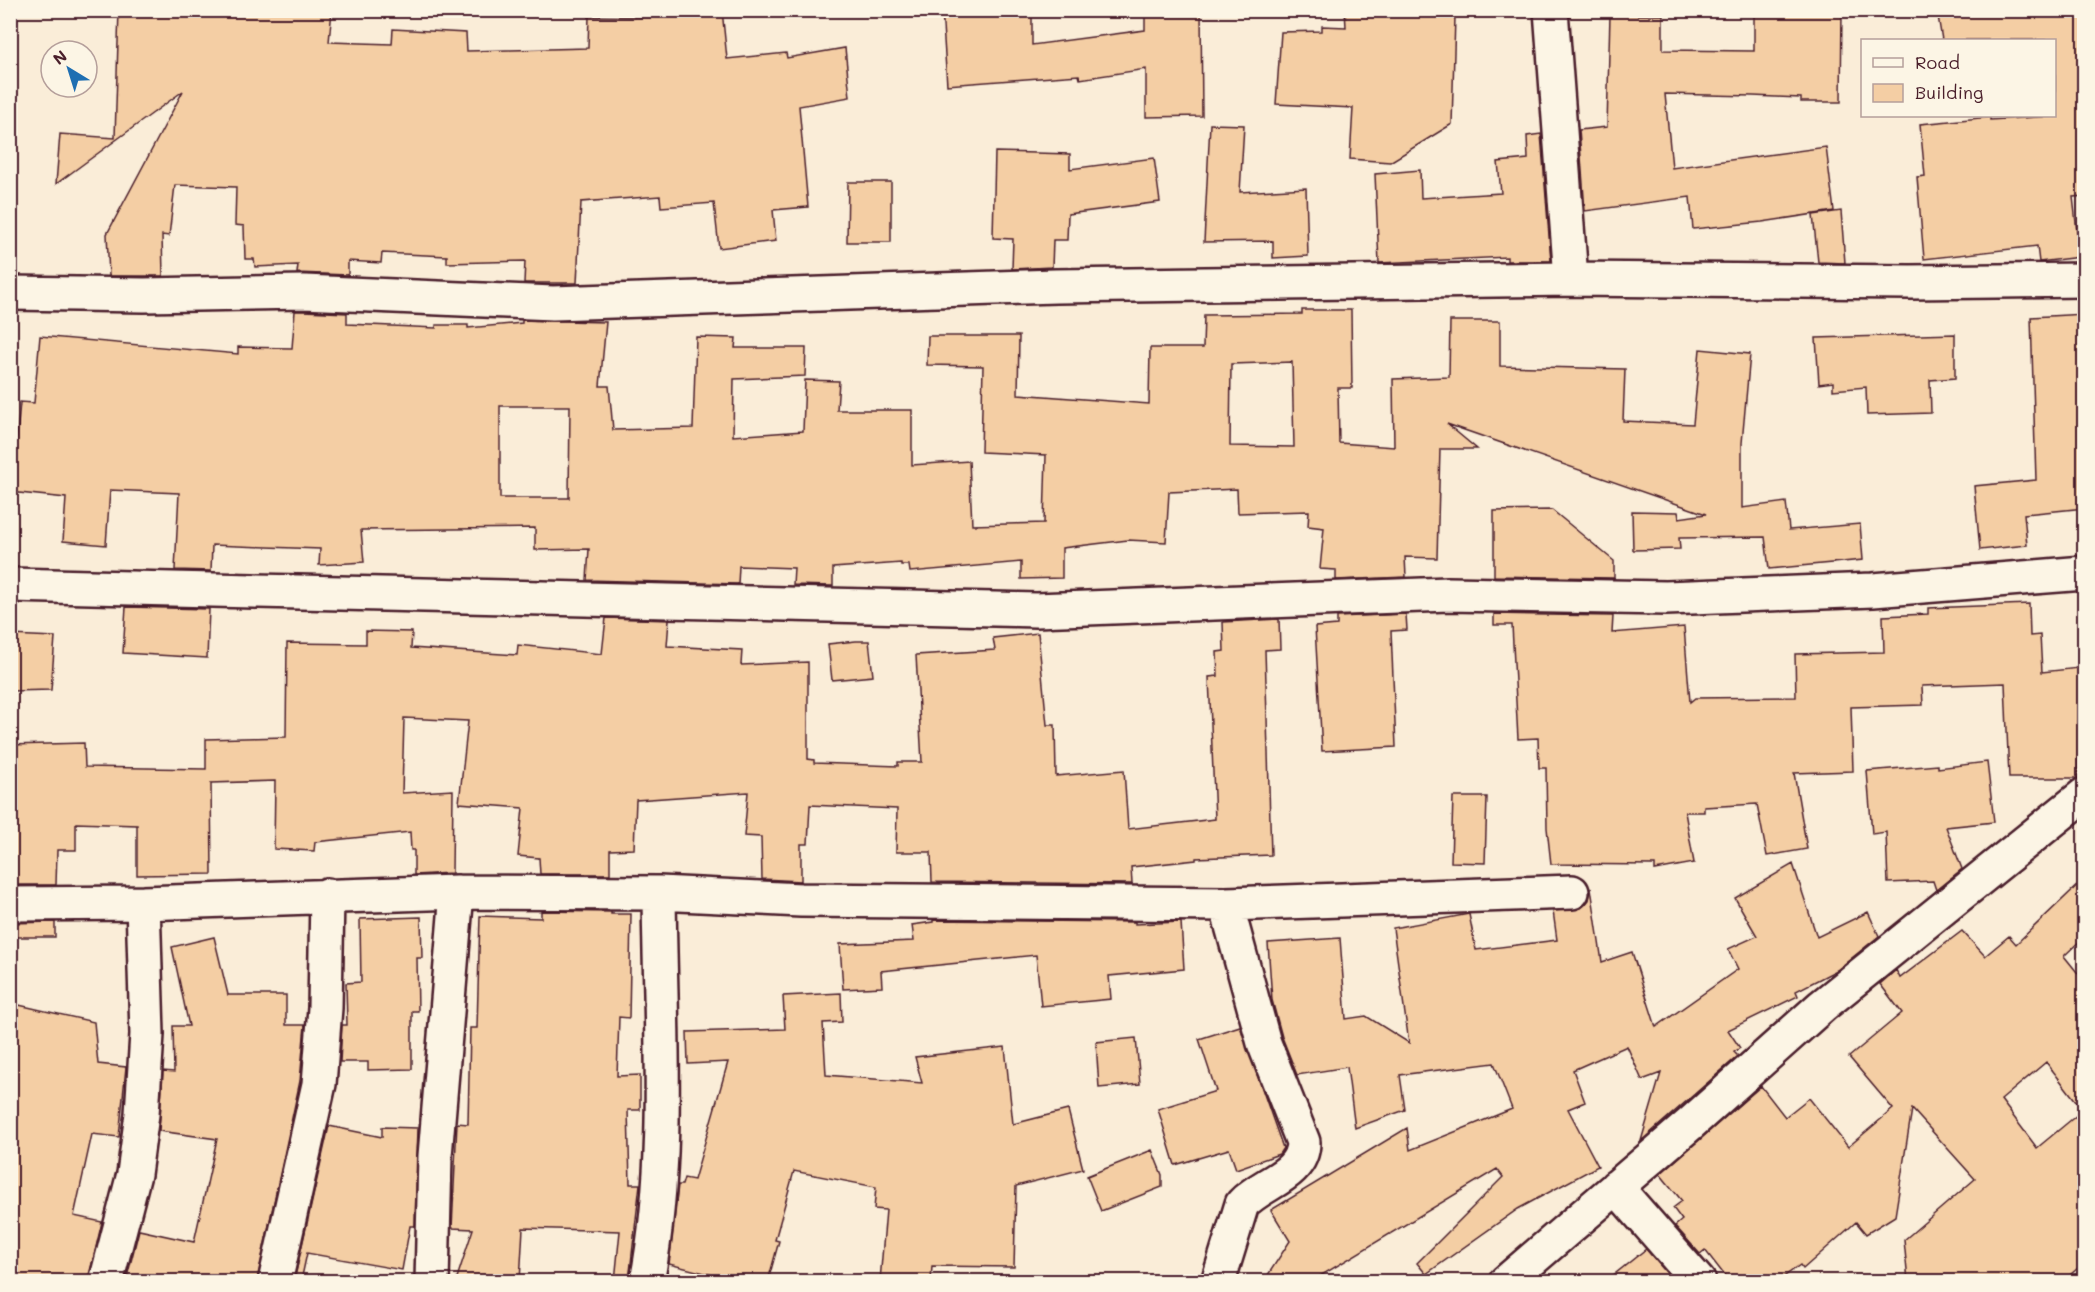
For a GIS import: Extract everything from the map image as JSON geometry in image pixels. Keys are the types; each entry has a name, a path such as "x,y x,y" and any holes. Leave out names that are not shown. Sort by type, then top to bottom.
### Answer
{"street":[{"path":"1551,10 1571,279"},
{"path":"10,293 144,295 304,292 553,303 1056,286 1571,279 1898,282 2085,280"},
{"path":"10,585 1036,610 1448,594 1666,598 1873,590 2085,573"},
{"path":"1506,1281 1822,1006 2085,795"},
{"path":"432,1281 435,1156 457,892"},
{"path":"10,904 143,903 457,892 659,893 801,900 1226,904 1572,892"},
{"path":"647,1281 656,1237 661,1155 659,893"},
{"path":"276,1281 319,1084 325,1008 327,895"},
{"path":"106,1281 134,1174 142,1114 147,1034 143,903"},
{"path":"1218,1281 1242,1204 1298,1164 1303,1154 1303,1142 1264,1043 1226,904"},
{"path":"1616,1187 1700,1281"}],"building":[{"path":"119,10 332,10 329,42 392,44 393,29 466,33 467,51 588,48 589,16 662,17 662,10 722,10 727,59 786,53 787,58 845,48 850,97 799,106 808,207 773,210 776,241 719,248 714,203 661,207 660,196 581,202 577,283 524,283 525,261 447,263 447,256 382,253 381,263 348,261 348,275 297,273 298,265 255,267 254,259 245,259 244,226 235,225 236,187 175,185 169,236 162,235 163,276 109,276 107,234 183,91 56,184 60,134 115,138"},
{"path":"942,10 1032,10 1032,45 1145,30 1145,10 1201,10 1202,116 1146,117 1146,69 1080,79 1079,75 947,85"},
{"path":"1345,10 1455,16 1452,124 1390,162 1350,159 1353,108 1276,104 1281,32 1322,31 1322,26 1346,27"},
{"path":"1754,10 1842,10 1841,102 1801,102 1801,98 1665,94 1672,168 1826,147 1834,211 1693,229 1690,197 1585,211 1579,130 1607,127 1610,15 1663,15 1663,50 1754,51"},
{"path":"1937,10 2085,10 2085,196 2073,197 2080,257 2039,262 2037,246 1924,259 1917,177 1925,176 1920,124 1990,117 1990,120 2056,117 2056,39 1942,39"},
{"path":"1210,124 1244,125 1240,192 1306,188 1308,256 1273,258 1273,241 1204,242"},
{"path":"1541,134 1551,261 1507,261 1507,257 1379,263 1375,174 1420,170 1421,198 1501,193 1498,162 1528,159 1527,136"},
{"path":"995,152 1070,154 1070,169 1154,158 1160,202 1068,214 1067,240 1053,240 1052,267 1012,269 1013,239 993,238"},
{"path":"848,182 891,182 891,242 847,242"},
{"path":"1841,211 1845,263 1818,262 1813,215"},
{"path":"1302,310 1351,310 1352,388 1338,388 1339,443 1394,447 1393,379 1449,377 1450,321 1500,321 1500,366 1625,369 1623,421 1693,424 1700,349 1750,354 1742,443 1742,508 1786,502 1789,530 1860,524 1863,560 1769,569 1765,537 1679,538 1680,549 1633,550 1632,511 1678,512 1679,518 1706,514 1447,424 1477,449 1440,449 1437,558 1405,557 1406,577 1336,580 1336,570 1320,569 1324,528 1308,526 1309,511 1238,513 1237,489 1169,492 1166,542 1128,540 1062,548 1062,578 1021,579 1021,562 910,572 909,565 901,565 901,563 833,568 833,586 793,585 794,568 739,566 738,584 587,580 589,549 535,550 535,528 361,530 364,562 319,565 320,549 212,545 211,571 175,570 179,493 110,490 106,545 63,541 66,498 10,492 10,446 16,447 20,402 34,403 40,336 238,354 238,347 292,348 295,311 304,311 347,313 347,324 436,328 436,325 468,325 468,328 522,323 522,320 606,322 600,386 609,386 613,430 693,428 696,337 736,338 735,348 806,348 805,376 734,379 733,436 803,431 805,380 839,381 837,410 912,410 912,465 969,461 972,525 1044,523 1046,455 981,452 983,366 927,365 928,336 1019,336 1018,394 1149,404 1150,348 1203,348 1204,315 1302,314","holes":["1292,362 1294,447 1230,446 1231,364","500,406 570,406 569,498 500,498"]},
{"path":"2085,314 2085,508 2024,514 2027,545 1980,550 1974,486 2036,480 2031,317"},
{"path":"1955,334 1955,378 1930,380 1931,413 1867,415 1866,387 1833,390 1833,382 1819,384 1816,338"},
{"path":"1552,510 1614,561 1614,578 1494,576 1494,511"},
{"path":"2029,604 2030,636 2040,635 2042,672 2079,668 2078,778 2009,778 2005,683 1922,686 1923,705 1851,707 1853,771 1794,773 1807,849 1767,856 1757,804 1704,807 1704,812 1685,812 1694,863 1655,870 1655,865 1551,864 1547,828 1546,768 1539,768 1538,738 1518,739 1512,625 1494,625 1494,614 1613,616 1612,633 1684,627 1690,702 1695,698 1796,697 1795,654 1884,652 1883,616 1928,614 1928,608"},
{"path":"126,607 209,609 207,658 123,653"},
{"path":"1406,614 1407,630 1391,631 1396,747 1322,751 1315,627 1337,625 1337,617"},
{"path":"606,618 669,620 667,646 742,650 741,665 808,662 808,759 814,760 814,763 898,766 898,762 922,762 916,655 995,650 993,638 1038,633 1047,725 1055,725 1056,776 1124,770 1128,829 1215,819 1209,677 1218,676 1217,652 1224,651 1223,622 1279,619 1280,649 1265,650 1271,855 1196,858 1196,860 1131,867 1132,884 932,882 931,852 896,852 897,809 810,805 808,844 801,844 801,881 762,879 761,837 744,836 748,792 636,800 634,849 610,850 610,874 540,874 539,858 518,856 523,808 459,803 468,721 404,718 402,793 453,790 452,873 414,875 414,850 411,850 410,832 315,842 314,851 274,849 275,781 211,783 212,874 137,875 137,825 76,823 76,850 57,850 56,885 10,885 10,745 84,743 85,767 206,769 206,739 286,737 287,643 366,644 366,631 412,632 411,648 517,655 518,645 602,654"},
{"path":"10,635 55,637 51,690 10,691"},
{"path":"869,641 873,676 832,680 828,644"},
{"path":"1987,762 1994,822 1946,827 1962,869 1936,890 1933,881 1888,883 1886,832 1872,834 1867,771 1938,765 1938,768"},
{"path":"1453,797 1487,797 1485,863 1451,862"},
{"path":"1793,864 1817,937 1868,912 1879,936 1837,970 1796,991 1798,996 1728,1030 1740,1048 1734,1052 1738,1056 1641,1141 1661,1073 1642,1080 1627,1046 1573,1070 1585,1102 1568,1109 1598,1166 1518,1209 1426,1274 1417,1263 1503,1177 1497,1169 1312,1281 1264,1281 1290,1241 1271,1210 1407,1128 1410,1150 1512,1109 1494,1063 1400,1075 1405,1110 1355,1128 1347,1067 1297,1075 1282,1037 1272,1000 1268,943 1340,938 1346,1019 1366,1016 1409,1043 1393,928 1469,914 1476,950 1557,940 1553,911 1581,908 1589,900 1591,888 1602,962 1632,952 1656,1027 1738,969 1728,949 1757,936 1735,898"},
{"path":"2085,878 2085,936 2064,956 2085,982 2085,1262 2063,1281 1908,1281 1904,1240 1975,1179 1912,1109 1895,1216 1866,1234 1856,1222 1803,1269 1800,1265 1778,1281 1729,1281 1705,1250 1700,1254 1675,1226 1682,1220 1673,1208 1682,1201 1660,1174 1761,1086 1785,1117 1809,1098 1848,1147 1893,1109 1849,1057 1902,1013 1880,984 1896,970 1900,978 1962,931 1985,956 2009,936 2016,944","holes":["2046,1062 2083,1110 2037,1148 2001,1100"]},
{"path":"541,911 631,914 629,1018 619,1017 617,1076 640,1075 640,1110 628,1110 630,1184 640,1184 629,1281 615,1281 620,1231 523,1228 520,1281 456,1281 473,1229 452,1228 457,1123 468,1124 470,1028 477,1028 480,916 541,918"},
{"path":"421,917 422,958 417,958 418,1011 412,1011 412,1069 368,1070 368,1062 340,1062 342,1025 347,1025 346,983 361,982 360,919"},
{"path":"933,920 1135,922 1135,924 1181,922 1184,969 1109,976 1111,999 1041,1006 1036,955 881,971 882,987 843,989 840,944 914,941 912,925 933,922"},
{"path":"55,922 55,937 10,937 10,923"},
{"path":"214,937 228,995 286,995 286,1025 305,1025 300,1081 257,1281 126,1281 139,1230 194,1242 217,1139 159,1131 163,1071 174,1072 173,1026 189,1026 172,947"},
{"path":"841,993 842,1022 823,1023 826,1075 922,1083 915,1057 1005,1047 1013,1124 1068,1110 1083,1169 1016,1186 1014,1267 932,1266 931,1281 880,1281 886,1210 874,1209 876,1187 794,1171 775,1240 779,1241 768,1281 736,1281 669,1264 678,1185 682,1185 684,1178 694,1180 728,1062 688,1064 687,1032 785,1029 783,996"},
{"path":"10,1003 94,1022 98,1064 126,1067 119,1137 92,1134 74,1216 102,1222 88,1281 32,1281 10,1277"},
{"path":"1240,1026 1283,1148 1279,1154 1236,1169 1229,1149 1175,1165 1158,1109 1216,1091 1199,1039"},
{"path":"1136,1038 1140,1084 1099,1088 1096,1042"},
{"path":"329,1126 382,1137 382,1127 418,1128 415,1226 410,1226 402,1270 307,1253 301,1281 294,1281"},
{"path":"1152,1150 1162,1175 1162,1187 1101,1211 1087,1176"},
{"path":"1646,1249 1671,1278 1667,1281 1606,1281"}]}
